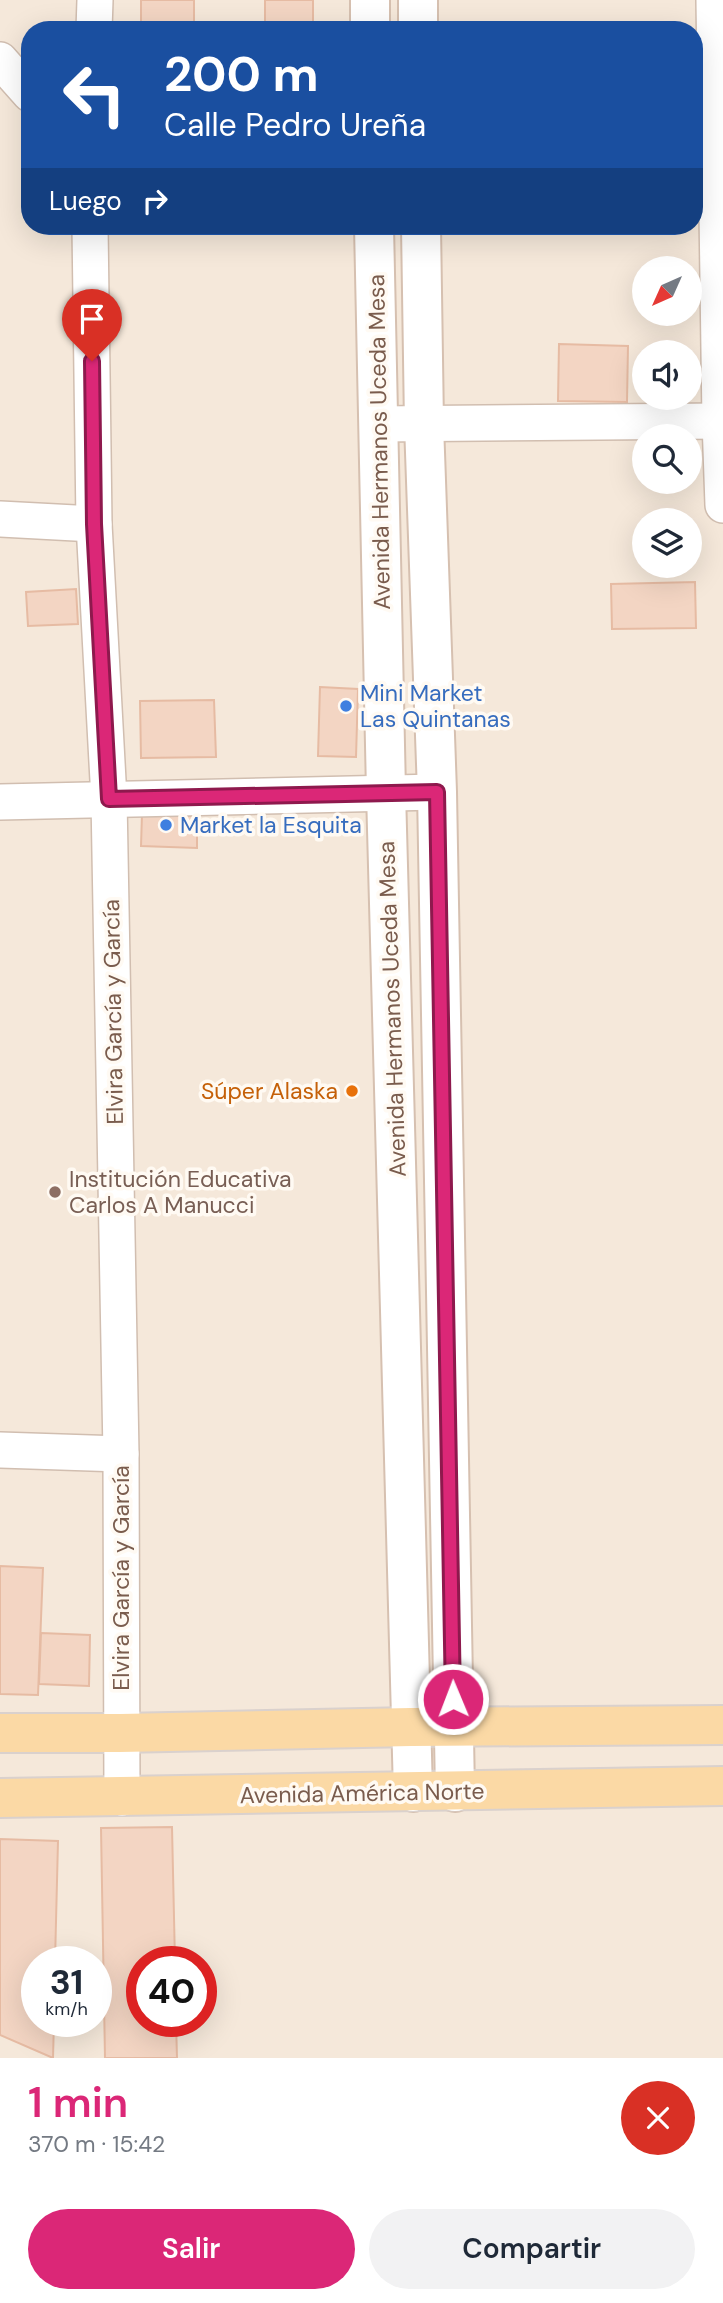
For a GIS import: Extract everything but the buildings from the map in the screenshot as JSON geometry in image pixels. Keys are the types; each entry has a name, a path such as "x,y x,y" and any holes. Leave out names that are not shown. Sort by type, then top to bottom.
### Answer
{"main road":[{"path":"0,1733 453,1726 723,1726"},
{"name":"Avenida América Norte","path":"0,1798 723,1786"}],"street":[{"path":"94,21 95,0"},
{"path":"370,0 370,21"},
{"path":"418,0 418,21"},
{"path":"714,0 723,505"},
{"path":"0,60 21,84"},
{"name":"Elvira García y García","path":"90,235 94,524 109,799 121,1454 122,1798"},
{"name":"Avenida Hermanos Uceda Mesa","path":"374,235 413,1792"},
{"name":"Avenida Hermanos Uceda Mesa","path":"421,235 424,424 437,792 455,1791"},
{"path":"378,425 721,421"},
{"path":"0,519 94,524"},
{"path":"0,802 437,792"},
{"path":"0,1450 121,1454"}],"shaded area":[{"path":"0,0 723,0 723,2058 0,2058"}],"place":[{"name":"Mini Market Las Quintanas","path":"346,706"},
{"name":"Market la Esquita","path":"166,825"},
{"name":"Súper Alaska","path":"352,1091"},
{"name":"Institución Educativa Carlos A Manucci","path":"55,1192"}],"route":[{"path":"92,361 94,524 109,799 437,792 453,1699"}]}
